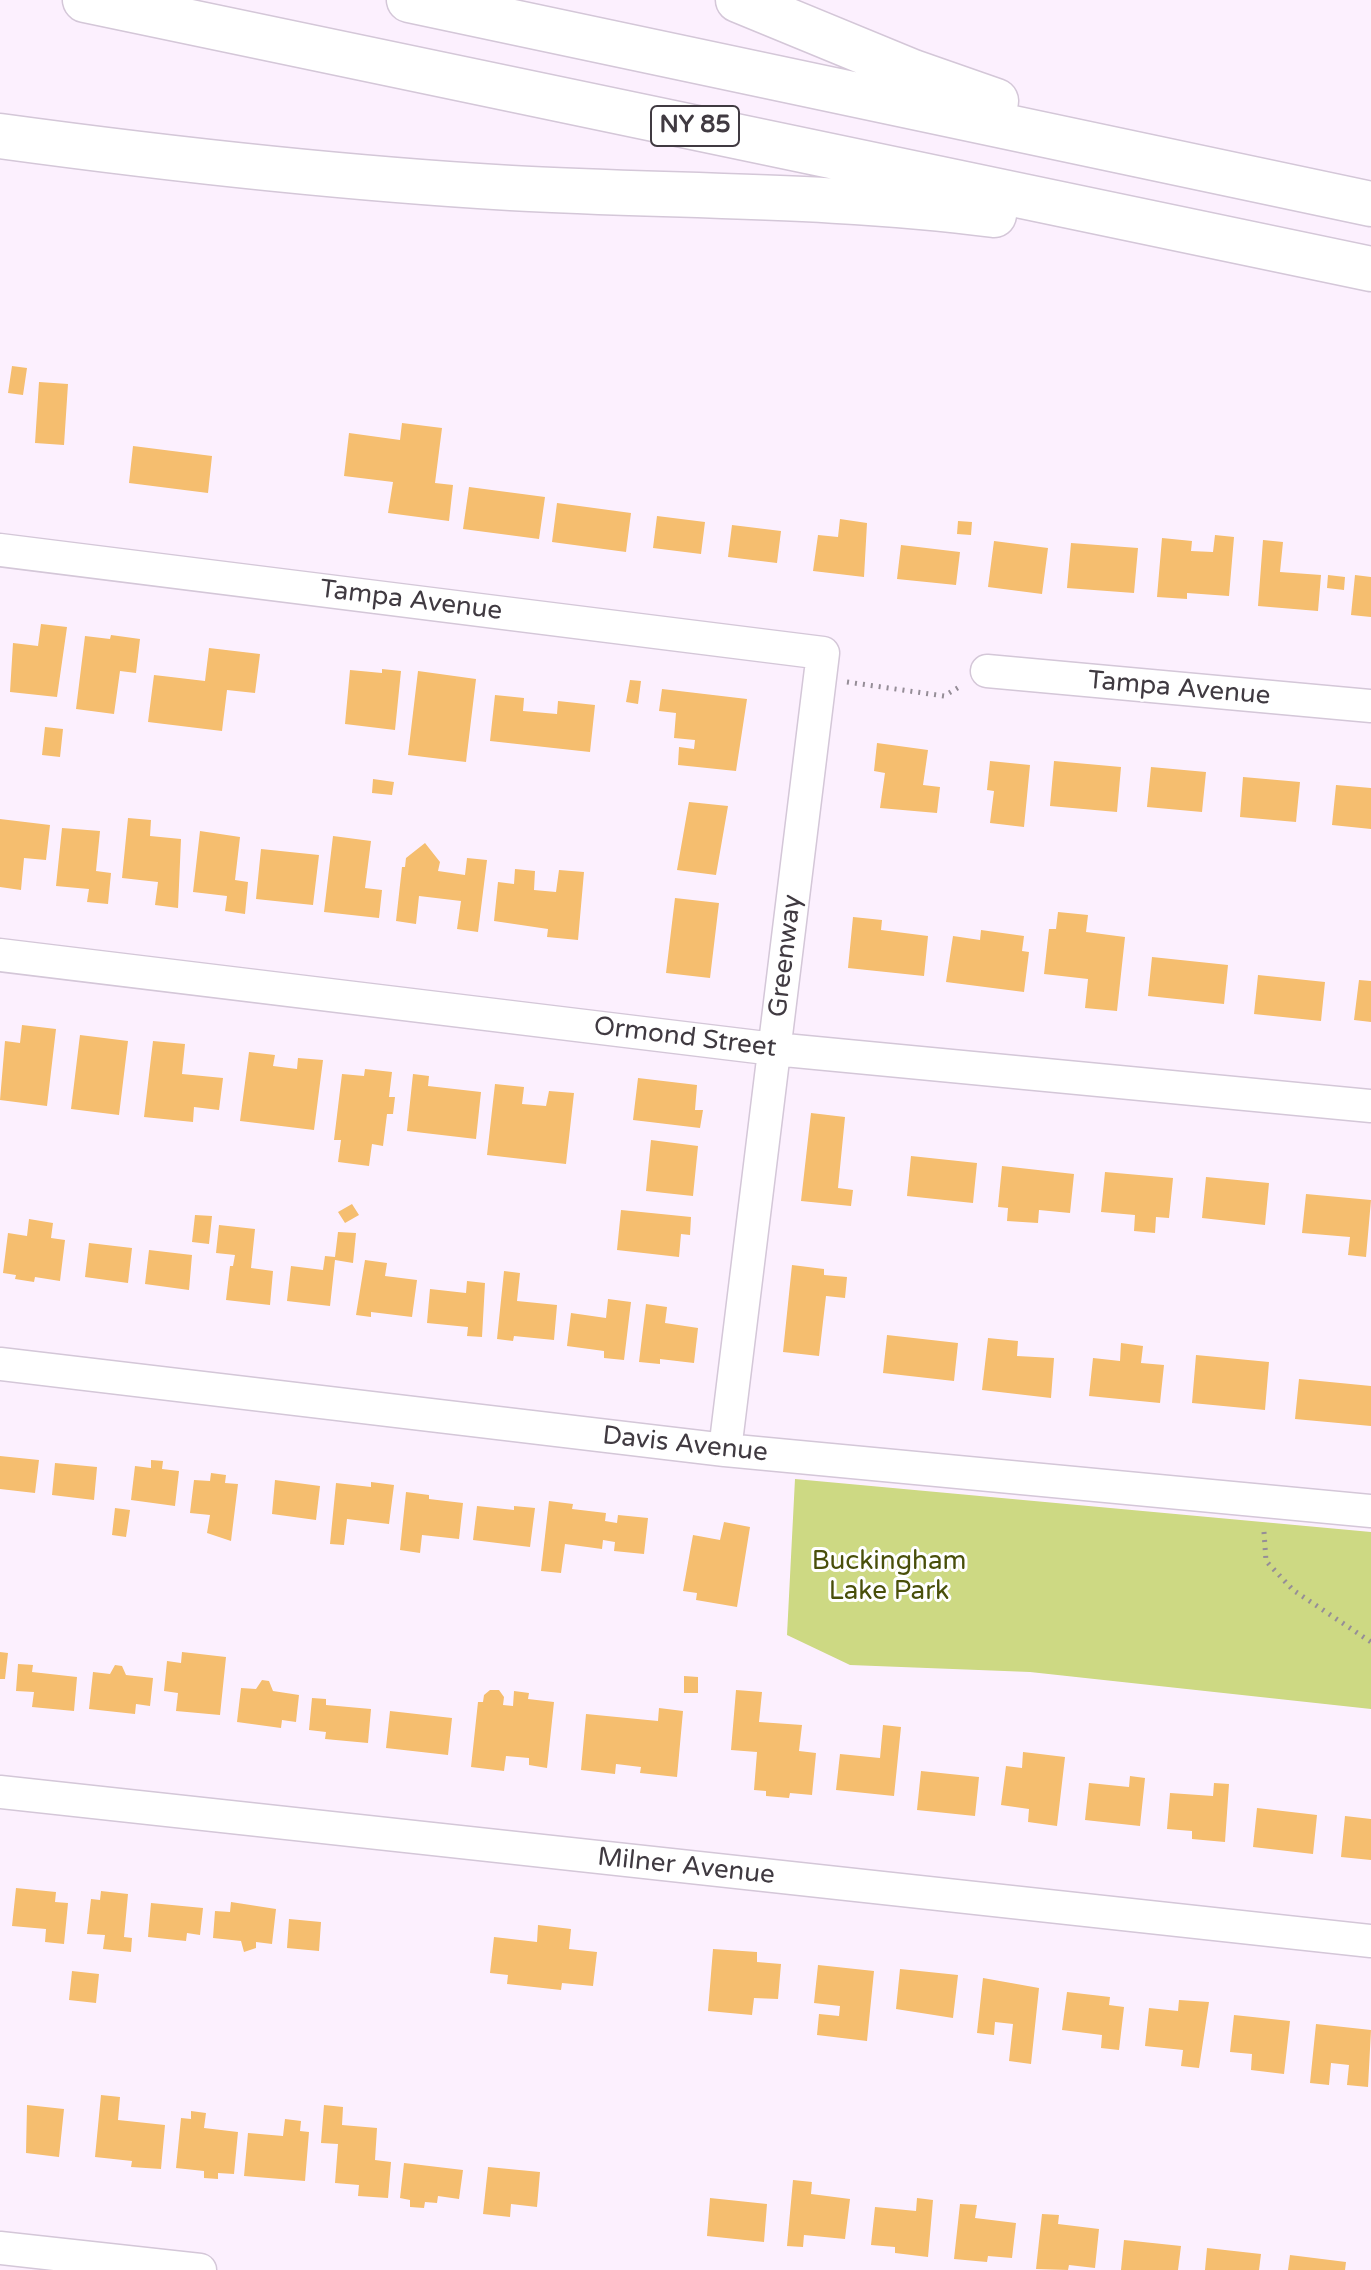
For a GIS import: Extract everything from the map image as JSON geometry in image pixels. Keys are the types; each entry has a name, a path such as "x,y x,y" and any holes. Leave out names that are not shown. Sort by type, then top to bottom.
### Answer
{"highway":[{"name":"NY 85","path":"85,0 1371,269"},
{"name":"NY 85","path":"409,0 1371,204"},
{"path":"738,0 976,95 1251,179"},
{"path":"0,136 248,165 508,188 897,204 1304,255"}],"street":[{"name":"Tampa Avenue","path":"0,550 821,665"},
{"name":"Greenway","path":"725,1450 821,665"},
{"name":"Tampa Avenue","path":"987,671 1371,706"},
{"name":"Ormond Street","path":"0,955 774,1049 1371,1106"},
{"name":"Davis Avenue","path":"0,1364 725,1450 1371,1511"},
{"name":"Milner Avenue","path":"0,1792 1371,1941"},
{"path":"0,2248 200,2270"}],"path":[{"path":"821,665 944,696 987,671"},
{"path":"1263,1501 1266,1561 1293,1590 1371,1642"}],"green space":[{"name":"Buckingham Lake Park","path":"795,1479 1371,1532 1371,1709 1030,1672 850,1665 787,1635"}],"building":[{"path":"12,366 27,368 23,395 8,393"},
{"path":"39,382 68,384 64,445 35,443"},
{"path":"402,423 442,428 435,483 453,485 449,521 388,513 393,482 344,476 349,433 400,440"},
{"path":"133,446 212,456 208,493 129,483"},
{"path":"469,487 545,497 539,539 463,529"},
{"path":"557,503 631,513 626,552 552,542"},
{"path":"657,516 705,522 701,554 653,548"},
{"path":"840,519 867,523 864,577 813,571 818,535 838,537"},
{"path":"958,521 972,522 971,535 957,534"},
{"path":"732,525 781,531 777,563 728,557"},
{"path":"1215,535 1234,537 1229,596 1187,593 1187,599 1157,597 1162,538 1192,541 1191,551 1213,552"},
{"path":"1263,540 1283,542 1280,572 1321,575 1318,611 1258,606"},
{"path":"994,541 1048,548 1042,594 988,587"},
{"path":"1071,543 1138,548 1134,593 1067,588"},
{"path":"901,545 960,552 956,585 897,579"},
{"path":"1328,575 1345,577 1344,590 1327,588"},
{"path":"1355,575 1371,577 1371,617 1351,615"},
{"path":"41,624 67,627 57,697 10,692 13,643 38,646"},
{"path":"111,635 140,639 136,673 120,671 114,714 76,709 85,636 110,639"},
{"path":"209,648 260,654 255,693 227,690 222,731 148,722 154,675 205,681"},
{"path":"382,669 401,671 395,730 345,724 350,670 382,673"},
{"path":"418,671 476,679 466,762 408,755"},
{"path":"630,680 641,681 638,704 626,702"},
{"path":"662,689 747,699 736,771 678,765 679,747 694,749 695,740 674,738 676,713 659,711"},
{"path":"495,695 524,698 523,711 557,714 558,701 595,705 590,752 490,741"},
{"path":"45,727 63,729 60,757 42,755"},
{"path":"877,743 928,750 923,785 940,787 937,813 880,808 885,773 874,771"},
{"path":"990,761 1030,765 1024,827 990,823 994,791 987,790"},
{"path":"1054,761 1121,767 1117,812 1050,806"},
{"path":"1151,767 1206,772 1202,812 1147,807"},
{"path":"1243,777 1300,782 1296,822 1240,817"},
{"path":"373,779 394,782 392,795 372,793"},
{"path":"1336,785 1371,788 1371,829 1332,825"},
{"path":"689,802 728,806 716,875 677,870"},
{"path":"128,818 151,820 150,836 181,839 178,908 155,905 158,882 122,878"},
{"path":"0,819 50,825 46,860 24,858 21,890 0,887"},
{"path":"62,828 100,831 96,871 111,873 108,904 87,902 89,889 56,886"},
{"path":"200,831 240,837 235,880 248,882 245,914 225,911 227,896 193,892"},
{"path":"333,836 371,841 365,888 382,890 379,918 324,912"},
{"path":"425,843 440,862 438,871 465,875 467,858 487,860 478,932 457,929 461,901 419,896 416,924 396,921 402,867 405,867 406,858"},
{"path":"261,849 319,855 313,905 256,899"},
{"path":"515,869 535,871 534,890 556,892 559,870 584,872 578,940 547,937 548,929 494,921 498,882 514,884"},
{"path":"675,898 719,903 710,978 666,973"},
{"path":"1058,912 1088,915 1086,932 1125,937 1117,1011 1085,1008 1088,979 1044,974 1049,929 1056,929"},
{"path":"853,917 882,920 881,930 928,936 924,976 848,968"},
{"path":"981,930 1024,936 1022,951 1029,952 1024,992 946,982 953,936 980,940"},
{"path":"1152,957 1228,965 1224,1004 1148,996"},
{"path":"1258,975 1325,982 1321,1021 1254,1014"},
{"path":"1359,980 1371,981 1371,1022 1354,1020"},
{"path":"22,1025 56,1029 47,1106 0,1100 5,1041 20,1043"},
{"path":"80,1035 128,1041 119,1115 71,1109"},
{"path":"153,1041 185,1044 182,1074 223,1078 219,1110 194,1107 193,1122 144,1117"},
{"path":"249,1052 275,1055 273,1066 297,1069 298,1058 323,1060 314,1130 240,1121"},
{"path":"365,1069 392,1072 389,1097 395,1097 393,1114 387,1114 383,1146 372,1144 369,1166 338,1162 341,1140 334,1140 342,1074 364,1076"},
{"path":"413,1074 429,1076 428,1086 481,1092 476,1139 407,1131"},
{"path":"638,1078 697,1085 695,1110 703,1110 700,1128 633,1120"},
{"path":"495,1084 524,1087 522,1104 546,1106 549,1091 574,1093 566,1164 487,1155"},
{"path":"811,1113 845,1117 838,1188 853,1190 851,1206 801,1201"},
{"path":"651,1140 698,1146 693,1196 646,1191"},
{"path":"911,1156 977,1163 973,1203 907,1196"},
{"path":"1002,1166 1074,1174 1070,1213 1039,1210 1038,1223 1007,1221 1008,1208 998,1207"},
{"path":"1105,1172 1173,1178 1169,1218 1156,1217 1155,1233 1134,1231 1135,1215 1101,1212"},
{"path":"1206,1177 1269,1183 1265,1225 1202,1218"},
{"path":"1306,1194 1371,1200 1366,1257 1348,1255 1350,1237 1302,1233"},
{"path":"352,1204 359,1215 345,1223 338,1212"},
{"path":"621,1210 691,1217 690,1235 681,1234 679,1257 617,1250"},
{"path":"195,1215 212,1216 209,1244 192,1242"},
{"path":"29,1219 53,1223 51,1238 65,1240 60,1281 35,1277 34,1282 15,1279 16,1275 3,1273 8,1233 27,1236"},
{"path":"219,1225 255,1229 251,1268 273,1271 270,1305 226,1300 230,1266 233,1266 235,1255 216,1253"},
{"path":"338,1232 356,1233 353,1263 335,1260 330,1306 287,1301 291,1266 323,1270 325,1256 335,1257"},
{"path":"89,1243 132,1248 128,1283 85,1277"},
{"path":"149,1250 192,1255 189,1290 145,1284"},
{"path":"365,1260 387,1263 385,1276 417,1280 412,1317 371,1312 371,1317 356,1315"},
{"path":"792,1265 824,1269 824,1275 847,1277 845,1298 826,1296 819,1356 783,1352"},
{"path":"504,1271 520,1273 517,1301 557,1305 554,1340 514,1336 513,1341 497,1339"},
{"path":"467,1281 485,1283 482,1337 467,1336 468,1327 427,1323 430,1289 466,1293"},
{"path":"608,1299 631,1302 624,1360 604,1358 604,1351 567,1346 571,1313 606,1318"},
{"path":"646,1304 667,1307 665,1323 698,1328 694,1363 660,1359 660,1364 639,1362"},
{"path":"887,1335 958,1343 954,1381 883,1373"},
{"path":"988,1338 1018,1341 1017,1356 1054,1358 1051,1398 982,1390"},
{"path":"1121,1343 1143,1346 1141,1363 1164,1365 1160,1403 1089,1396 1093,1358 1120,1361"},
{"path":"1196,1355 1269,1362 1265,1410 1192,1403"},
{"path":"1299,1379 1371,1386 1371,1426 1295,1419"},
{"path":"0,1456 39,1460 35,1493 0,1489"},
{"path":"151,1460 163,1461 162,1469 179,1471 175,1506 131,1500 135,1466 151,1468"},
{"path":"55,1463 97,1467 94,1500 52,1495"},
{"path":"211,1473 226,1475 225,1483 238,1484 231,1541 207,1533 210,1515 190,1513 194,1480 210,1481"},
{"path":"275,1480 320,1486 316,1520 272,1514"},
{"path":"371,1482 394,1485 389,1524 347,1519 344,1545 330,1544 336,1483 371,1487"},
{"path":"406,1492 429,1495 429,1499 463,1503 459,1539 422,1535 420,1553 400,1550"},
{"path":"549,1501 573,1504 572,1509 606,1513 605,1521 617,1523 618,1515 648,1518 644,1554 614,1551 615,1542 603,1540 602,1549 565,1544 561,1573 541,1571"},
{"path":"477,1506 514,1510 514,1506 535,1508 530,1547 473,1540"},
{"path":"115,1508 130,1510 126,1537 112,1535"},
{"path":"724,1522 750,1527 737,1607 696,1600 697,1593 683,1591 693,1535 720,1540"},
{"path":"0,1652 8,1653 5,1679 0,1679"},
{"path":"182,1652 226,1657 220,1715 176,1711 178,1693 164,1691 167,1661 181,1663"},
{"path":"18,1664 33,1665 32,1672 77,1677 74,1711 32,1707 34,1692 16,1691"},
{"path":"115,1665 122,1666 126,1675 153,1678 150,1706 136,1704 135,1714 89,1709 93,1672 110,1674"},
{"path":"684,1676 698,1677 698,1693 684,1693"},
{"path":"262,1680 269,1681 273,1691 299,1695 296,1722 282,1720 281,1728 237,1722 241,1688 256,1689"},
{"path":"490,1690 499,1690 504,1697 503,1705 513,1706 514,1691 529,1693 528,1699 554,1702 547,1768 529,1765 529,1758 506,1756 504,1771 471,1767 478,1702 483,1702 484,1695"},
{"path":"736,1690 762,1692 759,1722 802,1725 799,1751 816,1753 812,1795 790,1793 789,1798 766,1796 766,1791 754,1790 757,1752 731,1750"},
{"path":"312,1698 326,1699 326,1705 371,1709 368,1743 325,1739 326,1732 309,1730"},
{"path":"659,1708 683,1711 677,1777 640,1773 641,1767 616,1764 615,1774 581,1770 586,1714 658,1721"},
{"path":"390,1711 452,1718 448,1755 386,1748"},
{"path":"883,1725 901,1727 894,1796 836,1790 840,1754 880,1758"},
{"path":"1023,1752 1065,1757 1057,1826 1028,1822 1029,1809 1001,1805 1006,1766 1022,1768"},
{"path":"921,1771 979,1777 975,1816 917,1810"},
{"path":"1130,1776 1145,1778 1140,1826 1085,1820 1089,1783 1129,1787"},
{"path":"1214,1783 1229,1784 1225,1842 1192,1839 1192,1831 1167,1829 1170,1793 1213,1796"},
{"path":"1257,1808 1317,1815 1313,1854 1253,1847"},
{"path":"1345,1816 1371,1819 1371,1860 1341,1857"},
{"path":"16,1888 56,1892 55,1902 68,1903 64,1944 45,1942 46,1929 12,1926"},
{"path":"101,1891 128,1894 124,1937 132,1938 131,1952 103,1949 105,1935 87,1934 91,1899 100,1900"},
{"path":"231,1902 276,1909 272,1944 256,1942 256,1948 244,1952 241,1941 213,1938 215,1911 230,1912"},
{"path":"151,1903 203,1908 200,1935 187,1933 186,1941 148,1937"},
{"path":"289,1919 321,1922 319,1951 287,1948"},
{"path":"538,1925 571,1929 569,1949 597,1952 593,1986 562,1983 561,1990 507,1984 508,1975 490,1973 494,1937 537,1942"},
{"path":"713,1949 757,1952 757,1962 781,1964 778,1999 754,1998 752,2015 708,2011"},
{"path":"818,1965 874,1971 867,2041 817,2035 819,2014 839,2016 840,2006 814,2003"},
{"path":"900,1969 958,1975 953,2018 896,2009"},
{"path":"72,1971 99,1974 96,2003 69,2000"},
{"path":"983,1978 1039,1988 1031,2064 1009,2061 1013,2024 995,2022 994,2035 977,2033"},
{"path":"1067,1992 1110,1997 1109,2005 1124,2007 1119,2050 1101,2048 1102,2035 1062,2030"},
{"path":"1179,2000 1209,2002 1199,2068 1181,2066 1183,2050 1145,2046 1149,2008 1178,2011"},
{"path":"1234,2015 1290,2021 1284,2074 1251,2070 1252,2054 1230,2052"},
{"path":"1316,2024 1371,2030 1368,2087 1347,2085 1349,2065 1331,2063 1329,2085 1310,2083"},
{"path":"101,2095 120,2097 118,2120 165,2125 161,2169 131,2167 132,2161 95,2157"},
{"path":"27,2105 64,2109 59,2157 26,2153"},
{"path":"324,2105 343,2107 342,2125 377,2128 375,2160 391,2162 388,2198 358,2196 359,2185 335,2183 338,2144 321,2143"},
{"path":"191,2111 206,2113 204,2128 238,2132 234,2174 218,2173 218,2179 204,2178 204,2171 176,2168 181,2118 191,2119"},
{"path":"285,2119 301,2121 300,2131 309,2132 305,2181 244,2176 248,2133 283,2136"},
{"path":"404,2163 463,2170 459,2199 438,2196 437,2203 425,2202 424,2208 410,2207 410,2200 400,2198"},
{"path":"488,2167 540,2172 537,2207 511,2204 510,2217 483,2214"},
{"path":"793,2180 812,2182 811,2194 850,2199 845,2239 804,2235 803,2247 787,2246"},
{"path":"710,2198 767,2204 764,2242 707,2236"},
{"path":"917,2198 933,2200 928,2257 895,2253 895,2247 871,2245 875,2207 916,2211"},
{"path":"960,2204 977,2205 975,2218 1016,2223 1012,2258 988,2256 987,2262 954,2259"},
{"path":"1042,2214 1059,2215 1058,2224 1099,2229 1095,2268 1069,2265 1068,2270 1036,2269"},
{"path":"1124,2240 1181,2246 1178,2270 1121,2270"},
{"path":"1207,2248 1261,2254 1259,2270 1205,2270"},
{"path":"1290,2255 1346,2262 1345,2270 1288,2270"}]}
